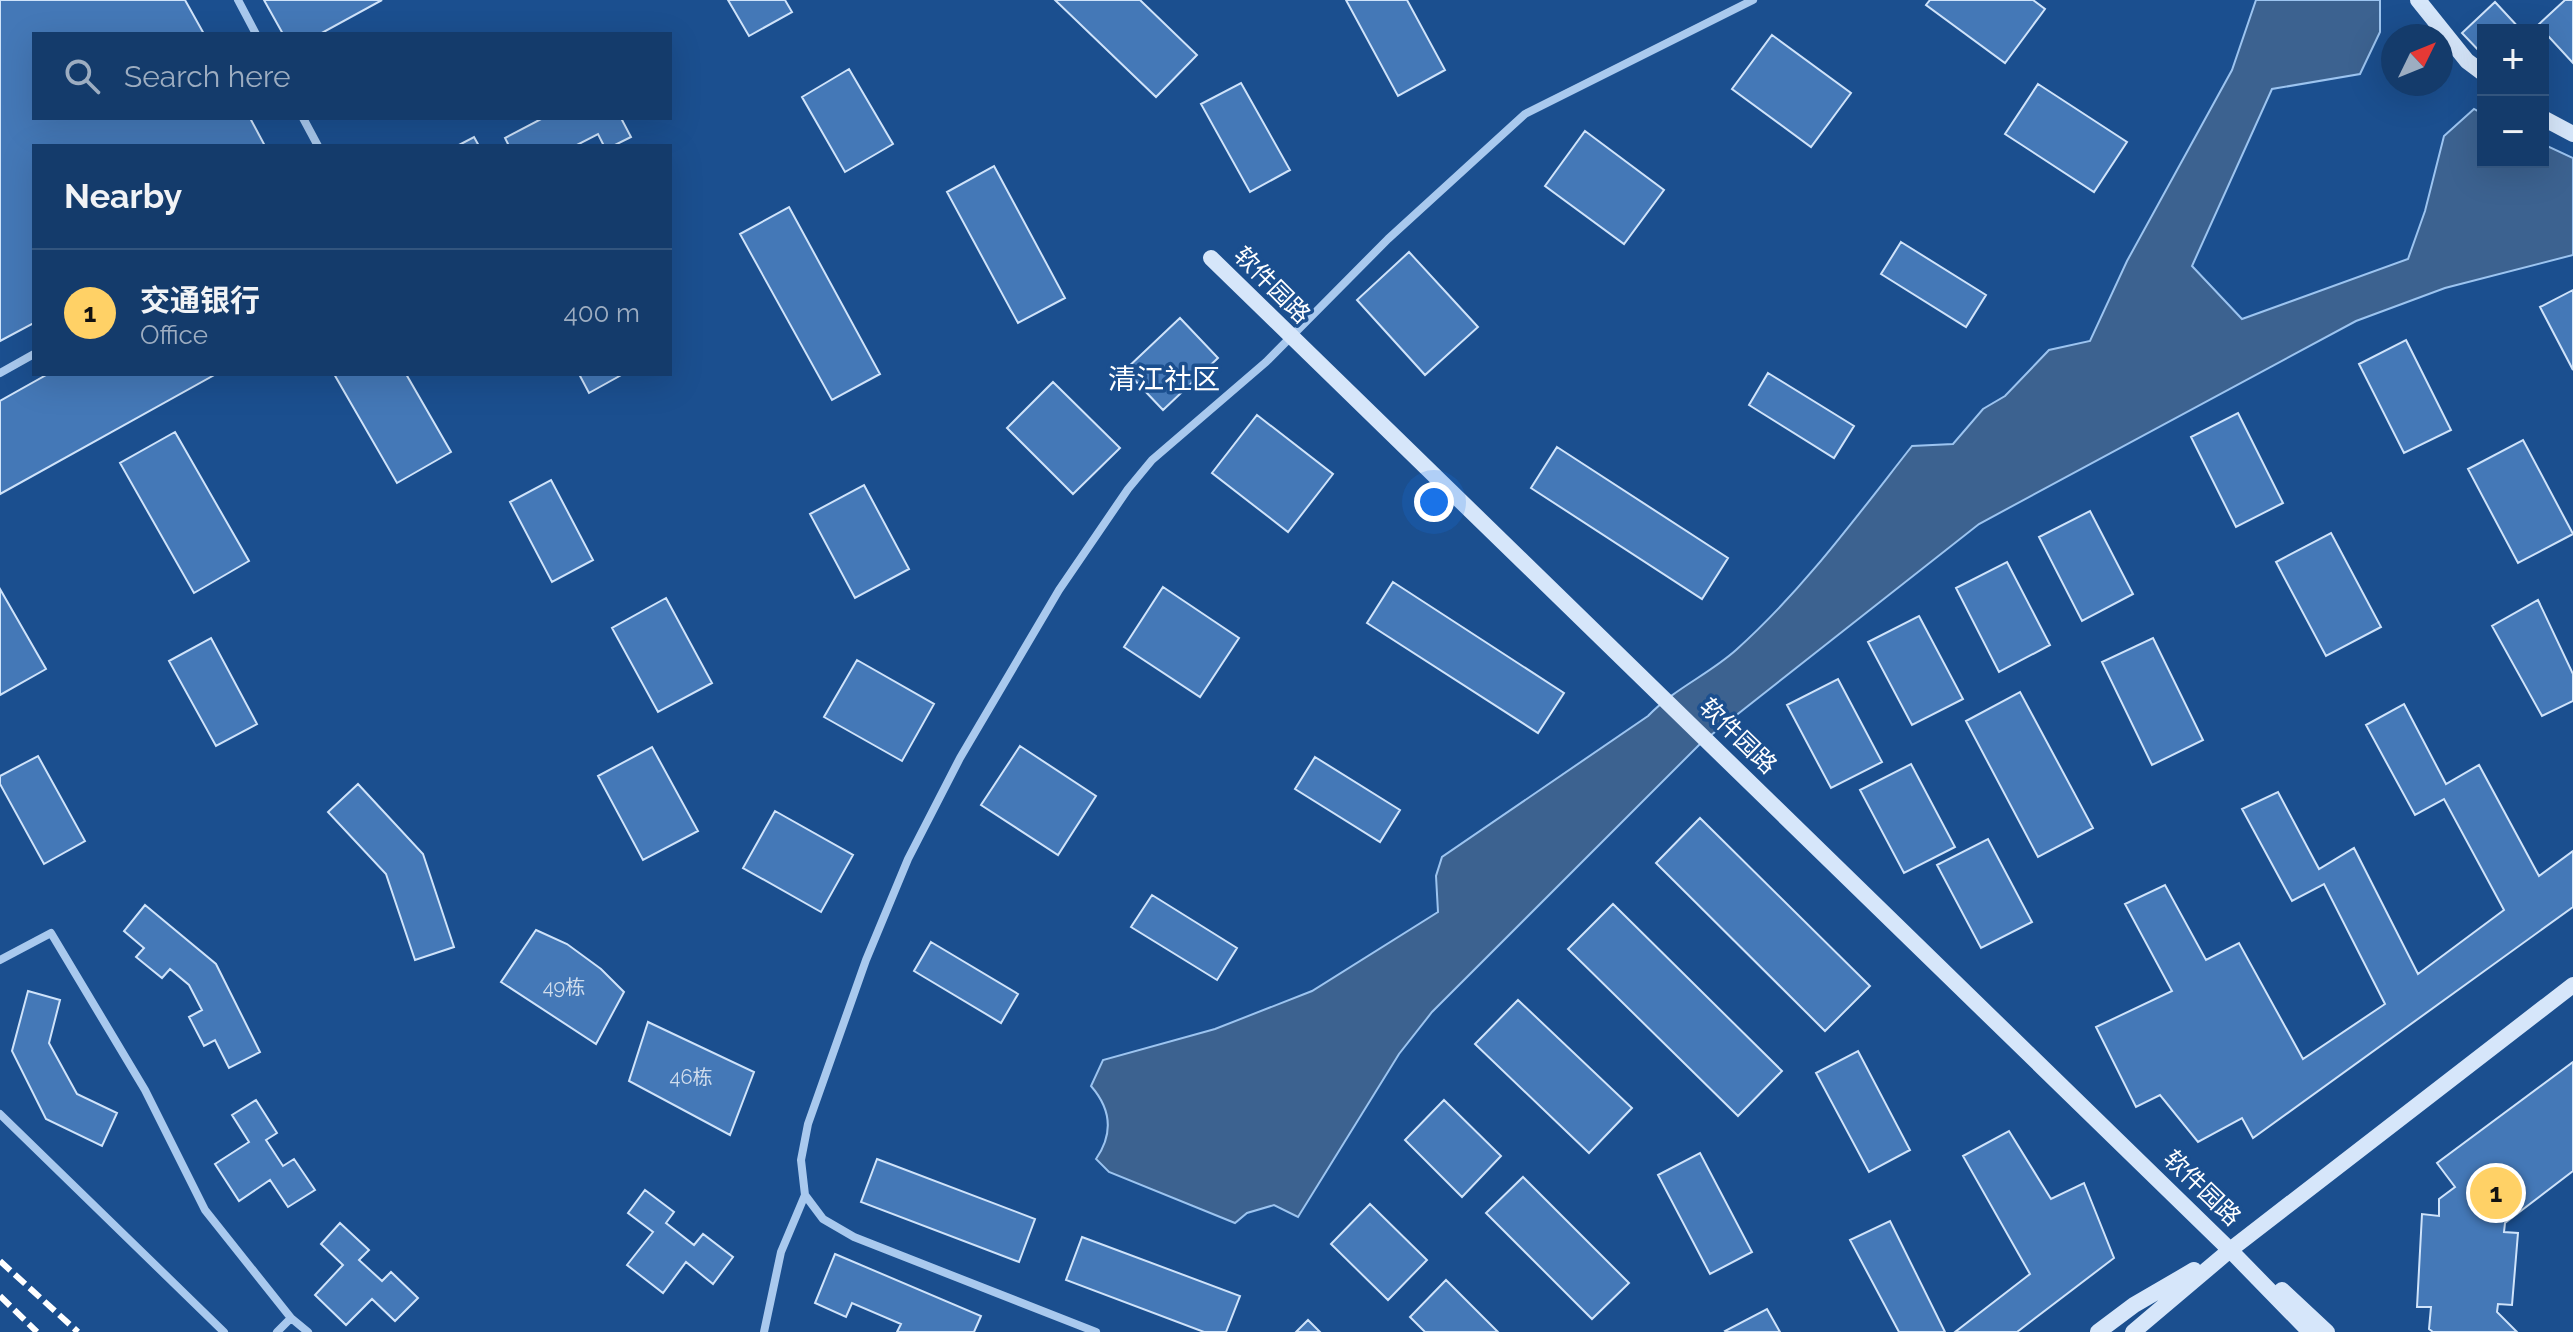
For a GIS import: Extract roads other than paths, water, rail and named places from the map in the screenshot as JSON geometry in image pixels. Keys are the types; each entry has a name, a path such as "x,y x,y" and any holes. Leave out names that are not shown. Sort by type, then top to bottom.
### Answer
{"main road":[{"path":"2418,0 2467,61 2477,68"},
{"path":"2549,121 2573,134"},
{"name":"软件园路","path":"1211,258 2230,1250"},
{"path":"2133,1332 2230,1250 2573,985"},
{"path":"2098,1332 2134,1305 2230,1250"},
{"path":"2230,1250 2310,1332"},
{"path":"2230,1250 2295,1300 2327,1332"}],"street":[{"path":"238,0 255,32"},
{"path":"764,1332 781,1252 805,1195 801,1160 808,1124 866,960 908,859 960,758 1059,590 1128,489 1152,460 1266,362 1388,239 1525,114 1753,0"},
{"path":"304,120 317,144"},
{"path":"0,373 32,355"},
{"path":"0,960 51,933 145,1090 205,1210 291,1318 308,1332"},
{"path":"0,1114 224,1332"},
{"path":"805,1195 823,1219 854,1237 1096,1332"},
{"path":"277,1332 291,1318"}],"water":[{"path":"2256,0 2380,0 2380,32 2360,74 2272,89 2192,266 2242,319 2408,259 2425,211 2444,136 2474,109 2477,111 2477,168 2549,168 2549,147 2573,158 2573,255 2445,288 2356,321 1979,524 1701,743 1432,1012 1399,1054 1298,1217 1274,1205 1247,1213 1235,1223 1109,1172 1096,1159 1106,1140 1108,1121 1103,1103 1091,1086 1103,1060 1215,1029 1312,991 1438,912 1436,876 1442,857 1648,716 1669,697 1736,650 1807,578 1912,446 1953,444 1983,409 2005,396 2049,350 2090,341 2127,261 2232,70"}],"railway":[{"path":"0,1261 78,1332"},
{"path":"0,1296 37,1332"}],"place":[{"name":"交通银行","path":"2496,1193"}],"district":[{"name":"清江社区","path":"1164,379"}]}
